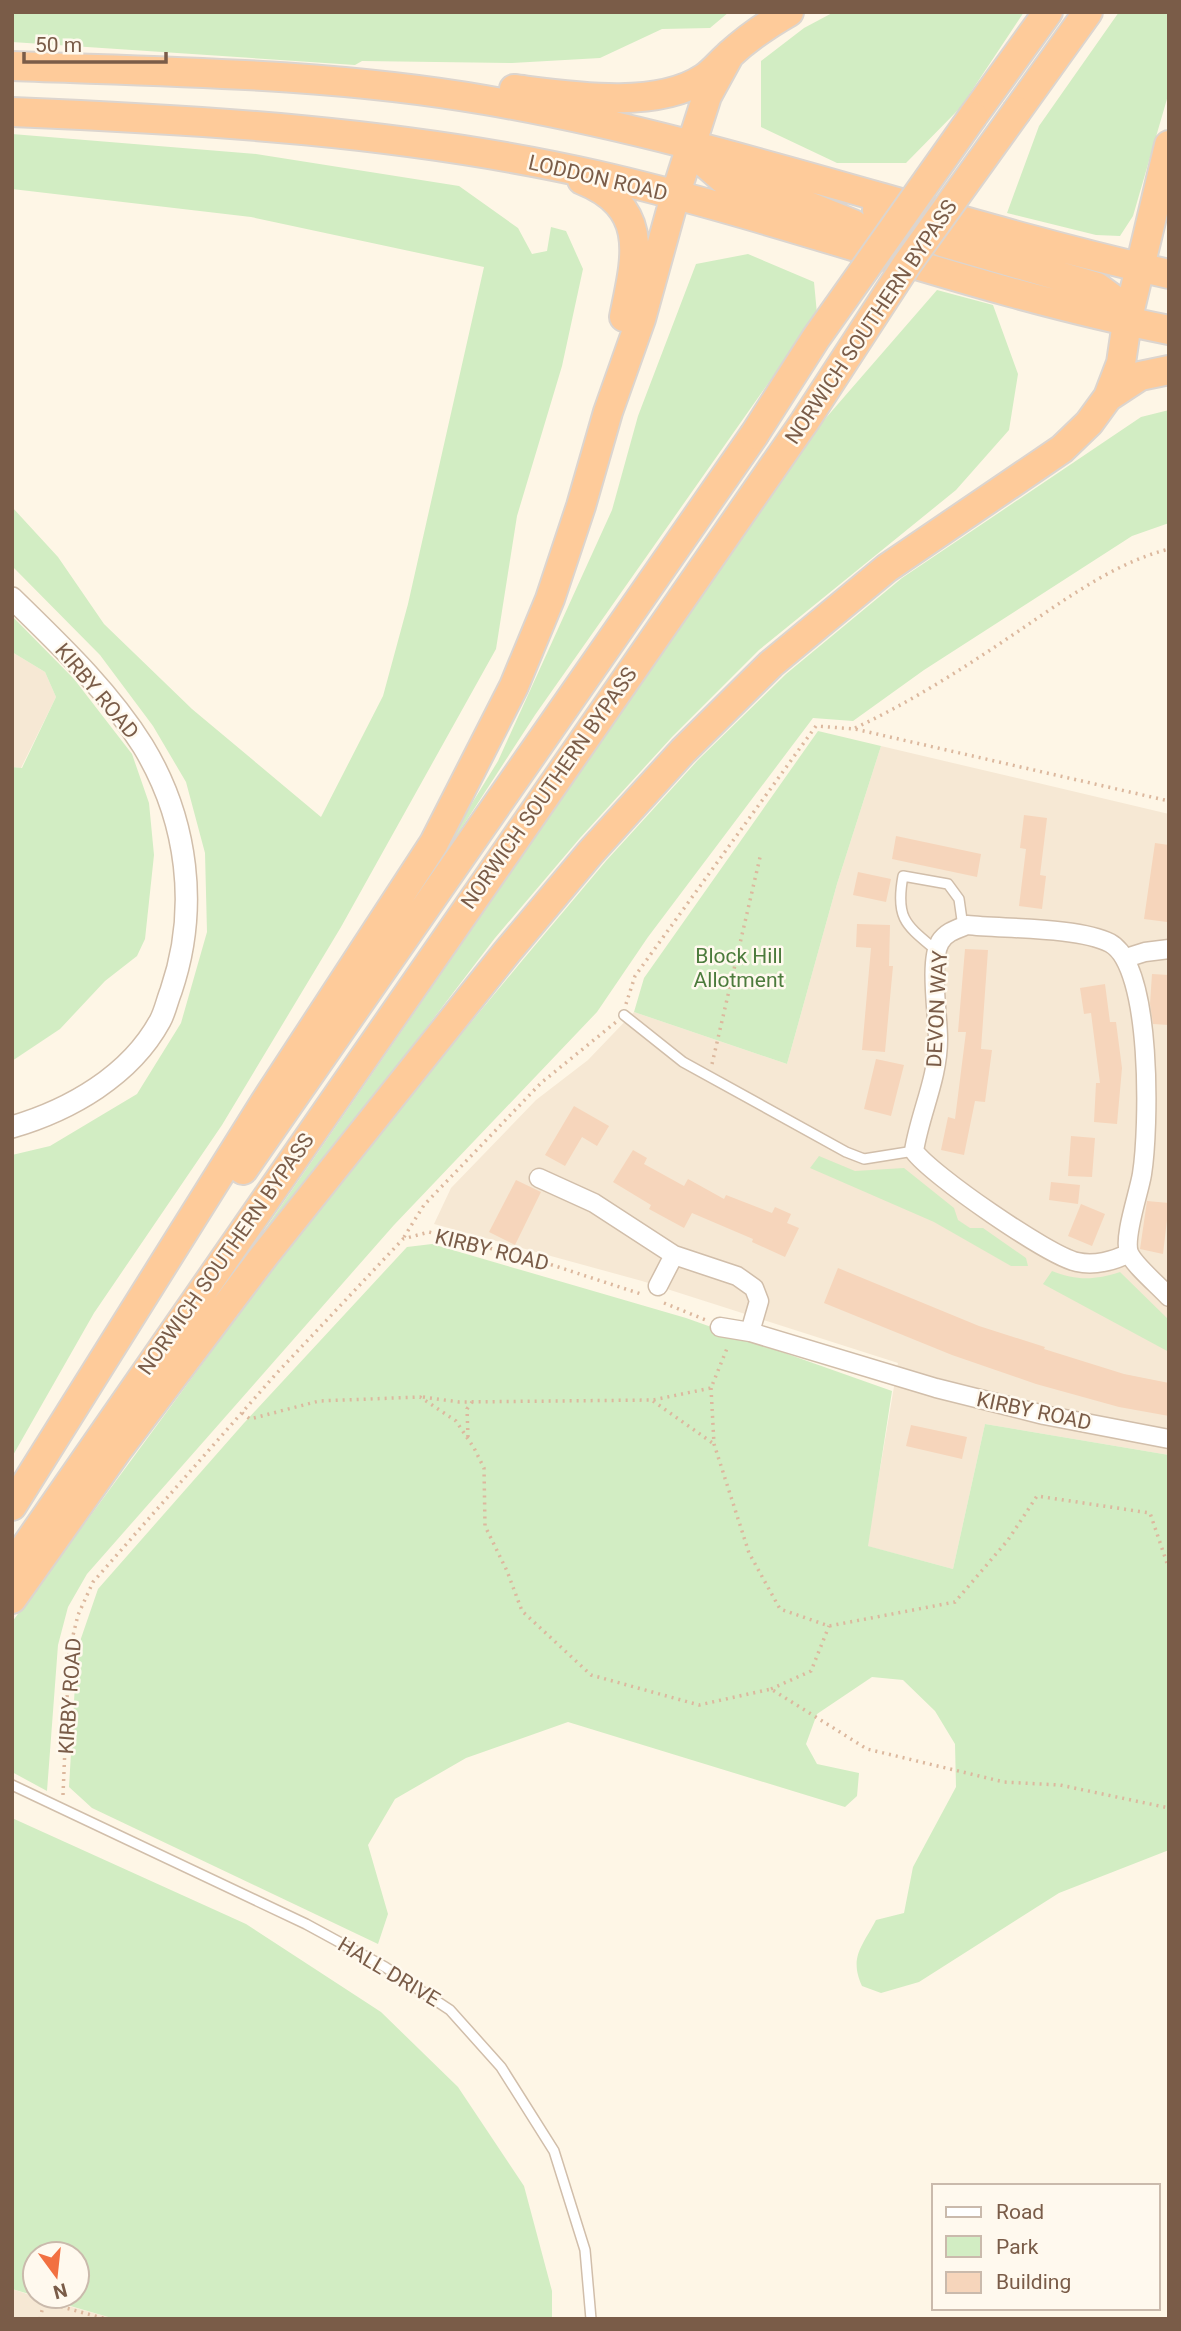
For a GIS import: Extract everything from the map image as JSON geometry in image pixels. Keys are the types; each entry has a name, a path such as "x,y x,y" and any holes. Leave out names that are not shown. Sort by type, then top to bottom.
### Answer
{"highway":[{"path":"12,66 453,81 607,97 659,95 696,83 730,54 789,12"},
{"name":"NORWICH SOUTHERN BYPASS","path":"12,1507 489,813 754,435 816,338 1048,12"},
{"name":"NORWICH SOUTHERN BYPASS","path":"12,1566 805,421 907,264 1088,12"},
{"path":"12,1507 265,1102 434,843 514,686 550,598 582,506 608,412 641,319 675,196 707,96 730,54"},
{"path":"336,79 484,100 691,143 1169,274"},
{"name":"LODDON ROAD","path":"19,111 321,132 502,156 675,196 902,261 1127,322 1169,330"},
{"path":"691,143 699,158 723,178 791,199 853,223 902,261"},
{"path":"12,1599 119,1448 264,1256 507,952 637,801 771,664 887,568 1062,449 1089,423 1108,397 1121,363 1127,322 1169,145"},
{"path":"502,156 585,181 612,197 630,222 636,246 635,262 608,412"},
{"path":"806,174 942,242 1097,287 1116,301 1127,322"},
{"path":"1108,397 1140,376 1169,370"}],"street":[{"name":"KIRBY ROAD","path":"12,598 82,668 143,746 168,797 182,845 188,887 185,932 177,973 160,1021 107,1081 76,1102 42,1118 12,1127"},
{"name":"DEVON WAY","path":"914,1151 933,1083 937,1056 937,951 940,941 950,932 963,927 1086,935 1111,944 1126,958"},
{"path":"1169,949 1146,951 1126,958 1134,976 1141,1015 1146,1072 1142,1172 1128,1239 1129,1253 1169,1297"},
{"path":"914,1151 923,1163 981,1206 1077,1262 1099,1263 1129,1253"},
{"path":"539,1178 594,1203 674,1255 737,1276 754,1288 759,1301 735,1329"},
{"path":"658,1286 674,1255"},
{"name":"KIRBY ROAD","path":"735,1329 936,1388 1044,1415 1169,1438"}],"lane":[{"path":"937,951 912,930 900,914 898,900 903,876 948,884 959,900 963,927"},
{"path":"624,1015 683,1062 864,1159 914,1151"},
{"name":"HALL DRIVE","path":"12,1785 306,1924 385,1967 450,2010 502,2067 554,2151 585,2250 591,2319"}],"path":[{"path":"853,729 901,707 1068,598 1140,556 1169,549"},
{"path":"403,1239 424,1205 541,1083 624,1015 635,976 816,726 853,729 1169,801"},
{"path":"709,1076 761,853"},
{"name":"KIRBY ROAD","path":"66,1812 63,1799 69,1652 78,1615 93,1583 242,1413 403,1239 429,1232 547,1263 652,1297 735,1329"},
{"path":"735,1329 711,1388 714,1444 749,1553 780,1609 829,1626 955,1602 1008,1541 1037,1496 1150,1513 1169,1569"},
{"path":"242,1413 250,1419 319,1401 420,1397 472,1402 653,1400 711,1388"},
{"path":"420,1397 457,1421 484,1468 485,1526 507,1571 522,1611 591,1675 699,1705 771,1689 811,1671 829,1626"},
{"path":"653,1400 714,1444"},
{"path":"468,1437 467,1409 472,1402"},
{"path":"771,1689 867,1749 1004,1782 1060,1785 1169,1808"},
{"path":"40,2319 44,2302 106,2319"}],"shaded area":[{"path":"12,652 45,672 56,697 21,768 12,767"},
{"path":"881,746 1169,814 1169,1455 985,1424 953,1569 867,1546 898,1363 642,1281 434,1224 451,1188 536,1100 588,1060 634,1012 787,1064 837,884"},
{"path":"12,2289 21,2292 21,2310 83,2310 115,2319 12,2319"}],"green space":[{"path":"12,12 729,12 710,28 662,29 600,58 512,63 362,61 355,65 12,42"},
{"path":"834,12 1024,12 961,107 906,163 837,163 761,127 761,61 804,28"},
{"path":"1119,12 1169,12 1169,92 1133,216 1120,236 1096,235 1007,213 1039,126"},
{"path":"12,134 256,154 459,186 518,228 532,254 547,251 551,227 566,231 583,269 562,366 517,516 496,649 341,927 222,1125 94,1313 12,1457 12,1155 50,1146 137,1094 181,1023 207,932 205,853 186,782 153,726 100,655 12,566 12,507 58,557 104,624 192,709 321,817 383,696 408,604 484,267 251,217 12,189"},
{"path":"748,254 814,282 817,314 535,715 448,849 445,847 498,761 612,510 638,416 696,264"},
{"path":"937,290 993,305 1018,374 1009,430 956,490 759,650 672,737 580,838 495,938 256,1251 252,1248 818,427"},
{"path":"1169,410 1169,523 1132,536 924,670 853,721 813,718 648,937 597,1012 394,1225 87,1574 68,1607 58,1645 47,1791 12,1772 12,1622 320,1204 606,861 698,760 786,674 902,578 1141,417"},
{"path":"12,616 74,679 132,754 149,803 154,855 145,939 137,956 105,981 60,1029 12,1061 12,767 22,768 56,697 45,672 12,652"},
{"name":"Block Hill Allotment","path":"818,731 881,746 837,884 787,1064 634,1012 644,978"},
{"path":"819,1156 855,1171 904,1168 954,1208 958,1220 970,1228 983,1228 1026,1258 1028,1266 1011,1266 934,1222 810,1168"},
{"path":"432,1244 686,1318 892,1391 868,1546 953,1569 985,1424 1169,1455 1169,1850 1059,1893 919,1982 881,1993 862,1986 858,1976 857,1959 862,1945 876,1920 904,1913 913,1867 956,1787 955,1744 935,1711 903,1680 872,1677 817,1714 806,1744 817,1764 859,1773 857,1796 845,1807 568,1722 466,1758 395,1799 368,1845 388,1914 378,1944 92,1808 69,1787 77,1650 98,1589 244,1423 407,1247"},
{"path":"1052,1271 1070,1277 1086,1278 1120,1272 1169,1320 1169,1352 1043,1284"},
{"path":"12,1818 246,1924 381,2012 458,2087 524,2186 552,2291 552,2319 115,2319 84,2310 91,2310 91,2240 21,2240 21,2292 12,2289"}],"building":[{"path":"1024,815 1047,818 1040,875 1046,876 1042,909 1019,906 1026,849 1020,848"},
{"path":"896,836 981,854 977,877 892,859"},
{"path":"1155,843 1169,845 1167,922 1144,919"},
{"path":"858,872 891,879 886,902 853,895"},
{"path":"857,924 890,925 889,966 893,966 885,1052 862,1050 871,948 856,947"},
{"path":"965,949 988,950 981,1049 992,1050 985,1102 975,1101 964,1155 941,1150 948,1117 955,1119 966,1032 958,1032"},
{"path":"1152,974 1169,975 1169,1025 1153,1024 1150,1004"},
{"path":"1105,984 1110,1022 1116,1022 1122,1068 1117,1124 1094,1122 1096,1083 1100,1083 1091,1013 1084,1014 1080,988"},
{"path":"876,1059 904,1065 891,1116 864,1109"},
{"path":"574,1106 609,1126 597,1146 582,1137 565,1166 545,1155"},
{"path":"1071,1136 1095,1138 1092,1177 1068,1176"},
{"path":"633,1150 647,1158 644,1164 684,1186 688,1179 724,1199 726,1195 772,1213 775,1207 791,1214 787,1223 799,1228 785,1257 752,1242 753,1239 692,1213 684,1228 649,1209 651,1205 613,1182"},
{"path":"516,1180 541,1192 515,1245 489,1232"},
{"path":"1051,1182 1080,1185 1078,1204 1049,1200"},
{"path":"1147,1201 1169,1203 1163,1254 1140,1249"},
{"path":"1081,1204 1105,1214 1092,1246 1068,1236"},
{"path":"838,1268 979,1326 1045,1347 1044,1349 1124,1374 1169,1383 1169,1416 1119,1407 1036,1384 952,1355 824,1303"},
{"path":"911,1425 967,1437 962,1459 906,1446"}]}
